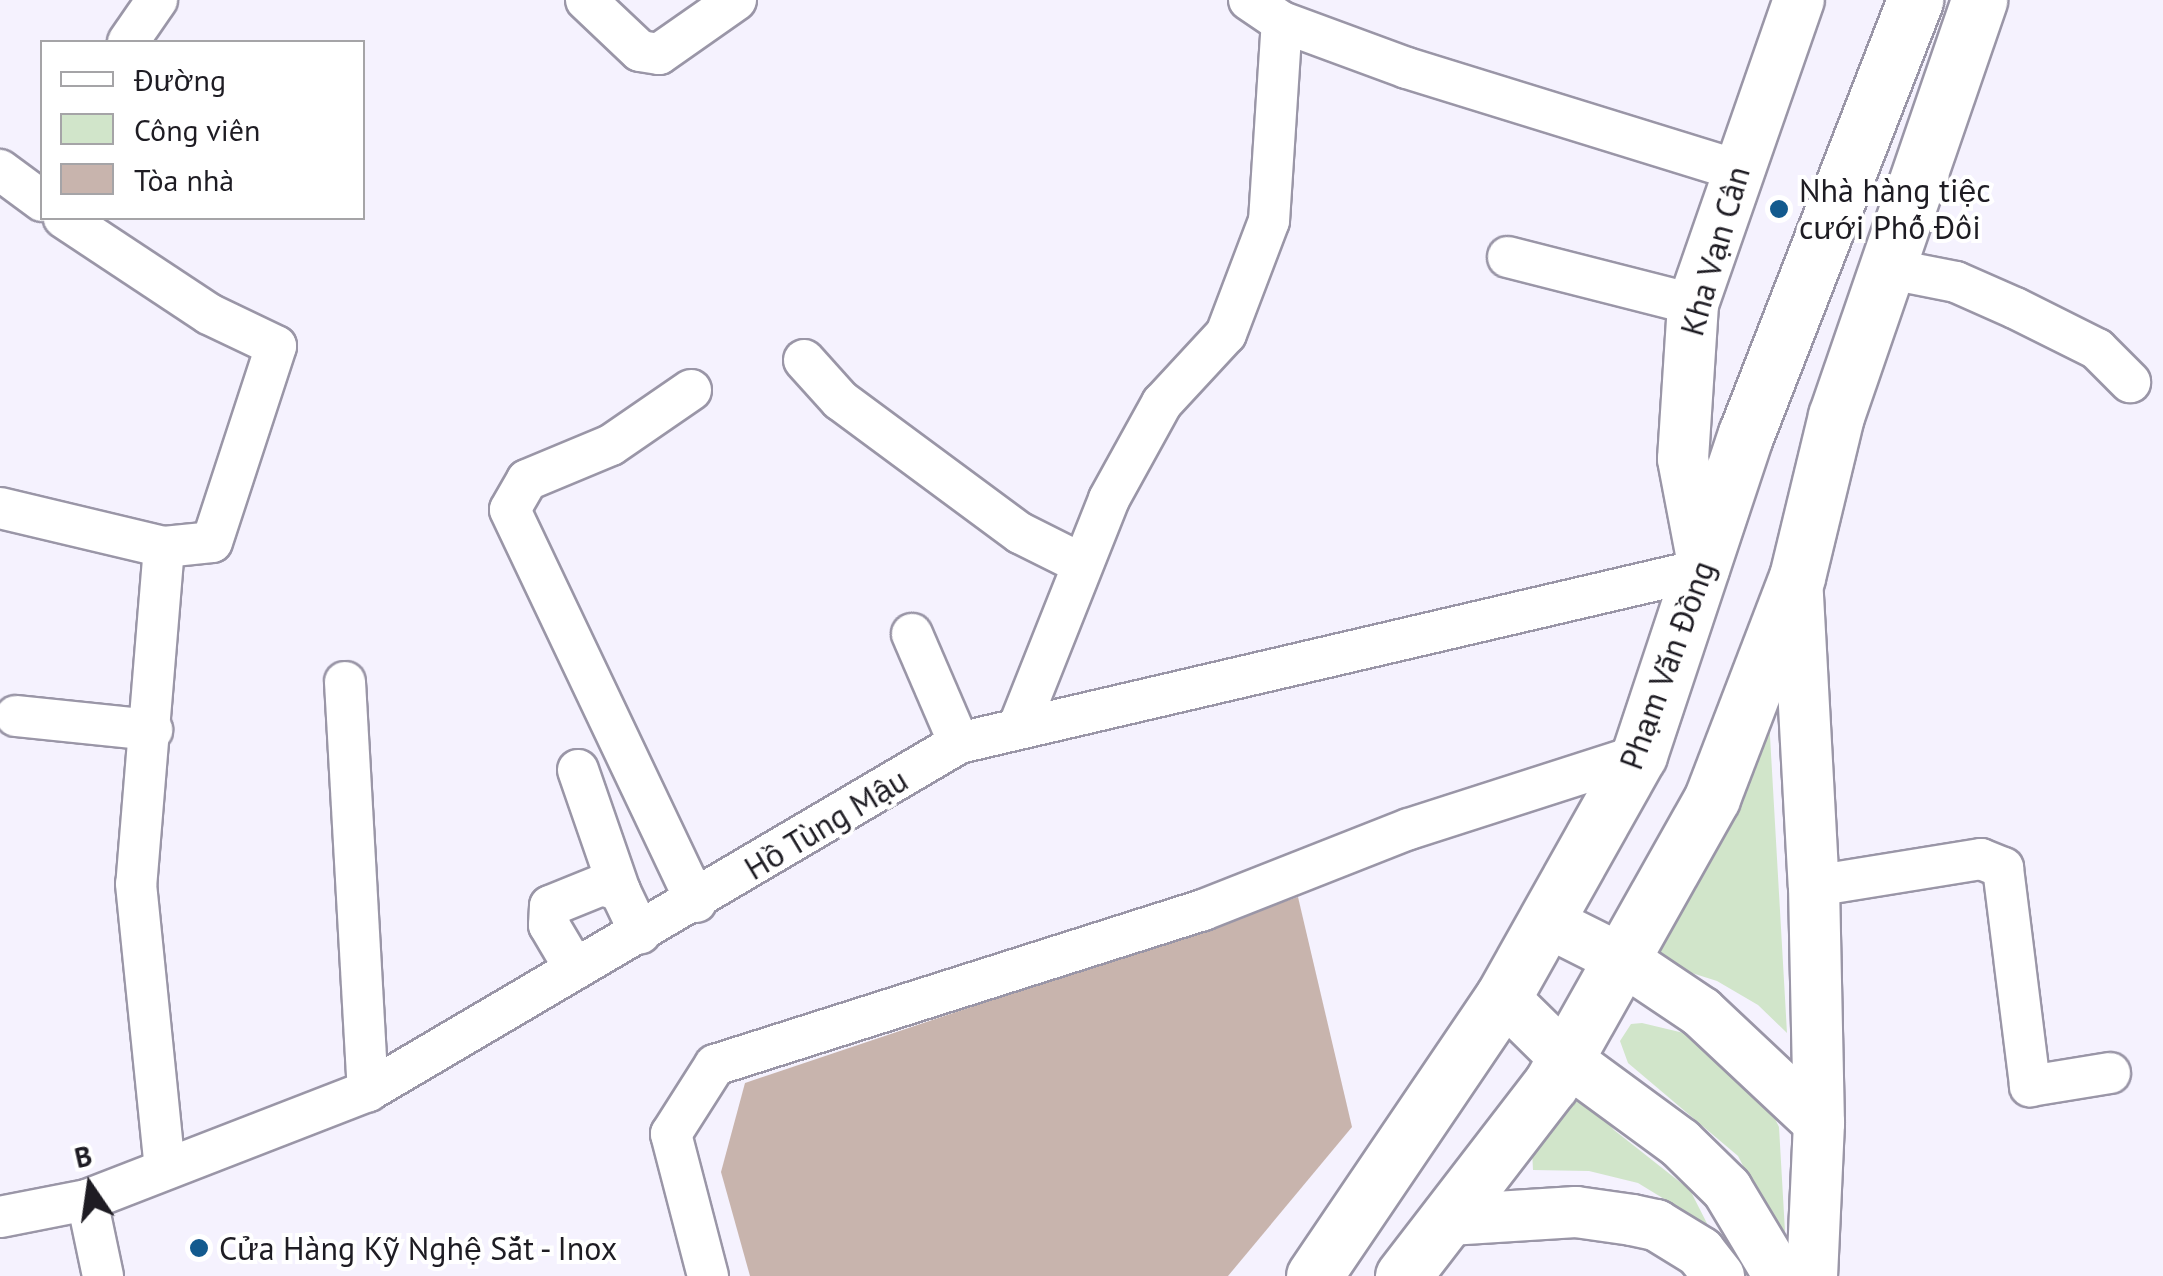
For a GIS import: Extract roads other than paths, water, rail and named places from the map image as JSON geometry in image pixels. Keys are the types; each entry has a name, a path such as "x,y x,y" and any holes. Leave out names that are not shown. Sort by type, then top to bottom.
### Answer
{"highway":[{"name":"Phạm Văn Đồng","path":"1314,1276 1503,997 1549,923 1639,755 1704,570 1746,434 1915,0"},
{"path":"1403,1276 1567,1060 1712,798 1797,577 1836,416 1979,0"}],"main road":[{"name":"Kha Vạn Cân","path":"1704,570 1683,459 1692,304 1799,0"},
{"path":"1797,577 1814,886 1819,1123 1812,1276"},
{"path":"1549,923 1625,961 1737,1042 1819,1123"},
{"path":"1503,997 1567,1060 1680,1143 1727,1189 1779,1276"},
{"path":"1449,1220 1576,1212 1632,1220 1656,1225 1700,1252 1719,1276"}],"street":[{"path":"129,40 157,0"},
{"path":"586,0 640,51 658,54 736,0"},
{"path":"1248,0 1282,22 1407,68 1737,170"},
{"path":"1018,728 1082,564 1162,403 1226,334 1269,221 1282,22"},
{"path":"0,508 164,547 196,548 217,533 276,346 208,314 67,220"},
{"path":"1508,257 1692,304"},
{"path":"1886,268 1956,282 2015,308 2097,349 2130,382"},
{"path":"804,360 840,400 1020,533 1082,564"},
{"path":"691,390 611,445 528,480 510,510 696,902"},
{"path":"164,547 152,730 136,884 165,1170"},
{"name":"Hồ Tùng Mậu","path":"0,1217 87,1200 368,1090 696,902 959,742 1704,570"},
{"path":"912,634 959,742"},
{"path":"345,682 368,1090"},
{"path":"16,716 152,730"},
{"path":"708,1276 671,1134 715,1065 1203,910 1409,829 1639,755"},
{"path":"578,770 620,891 640,933"},
{"path":"1814,886 1981,859 2002,868 2030,1086 2110,1073"},
{"path":"575,968 550,925 550,906 602,884 620,891"},
{"path":"87,1200 103,1276"}],"place":[{"name":"Nhà hàng tiệc cưới Phố Đôi","path":"1779,209"},
{"name":"Cửa Hàng Kỹ Nghệ Sắt - Inox","path":"199,1248"}]}
